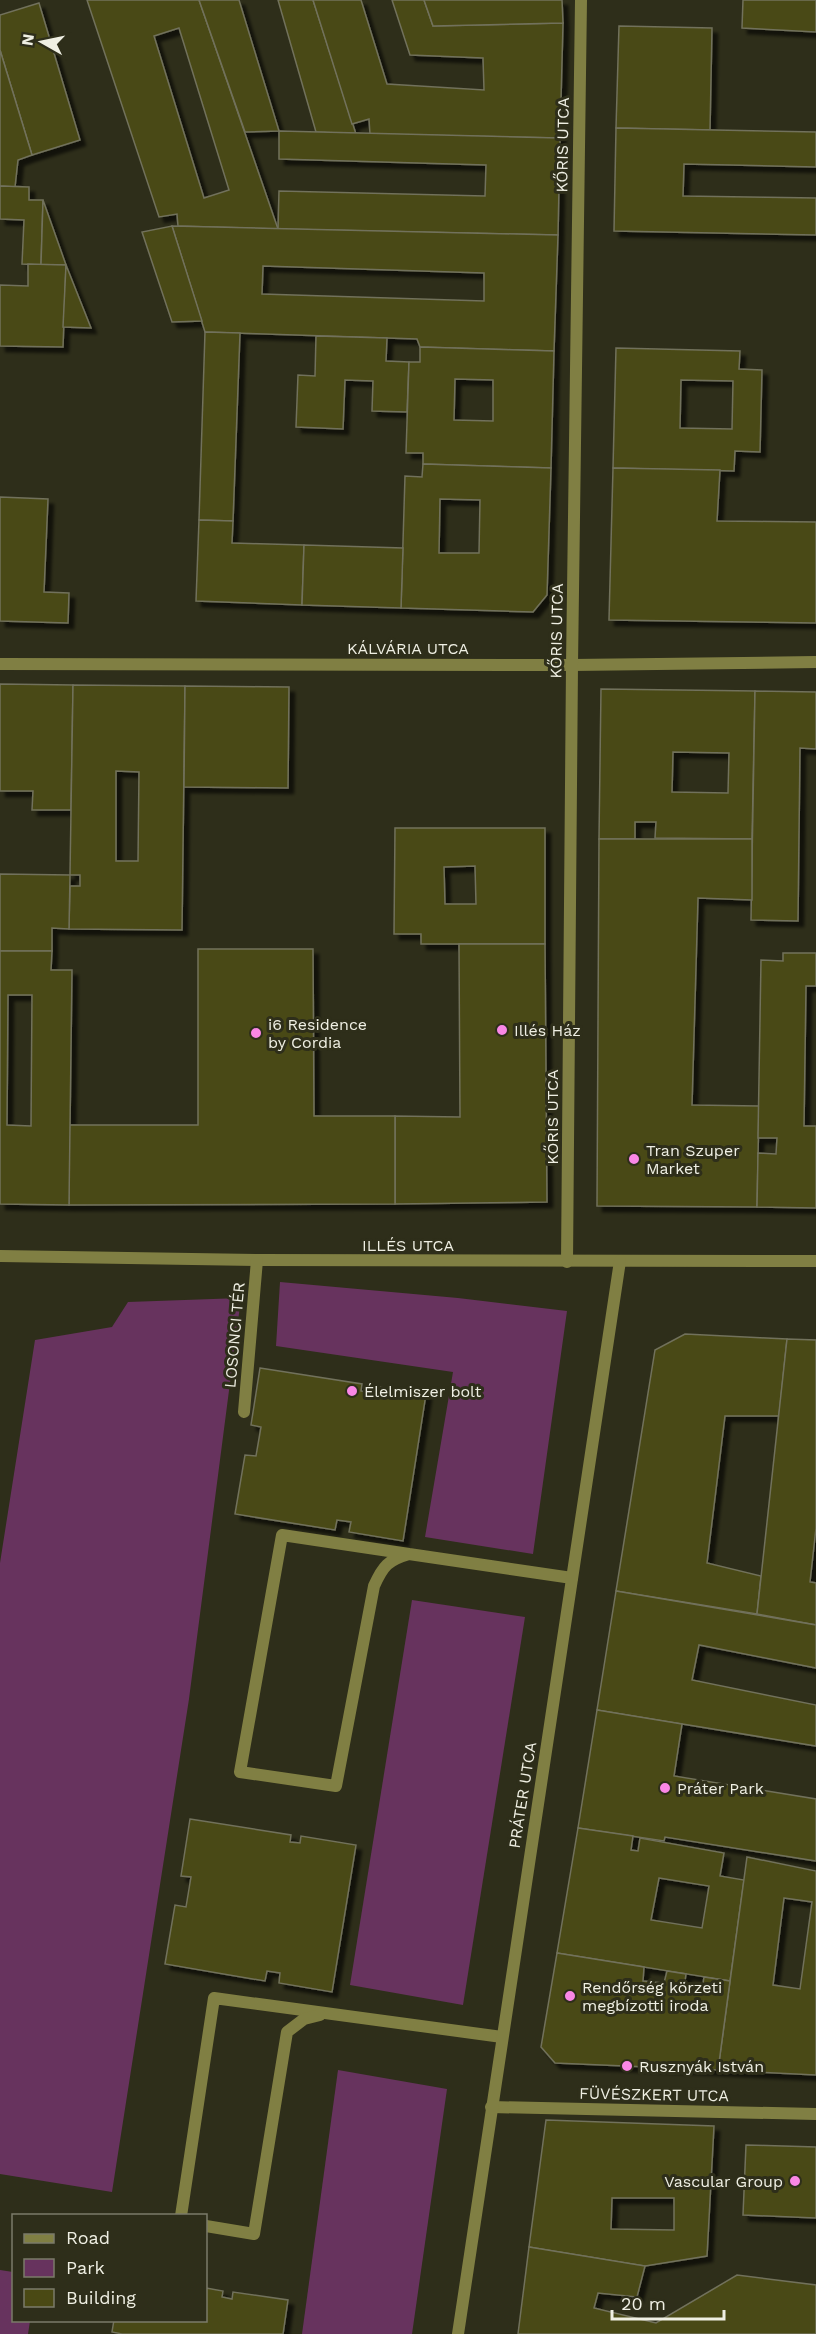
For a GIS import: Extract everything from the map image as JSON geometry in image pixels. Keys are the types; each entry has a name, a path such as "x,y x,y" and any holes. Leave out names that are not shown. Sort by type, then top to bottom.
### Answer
{"street":[{"name":"KŐRIS UTCA","path":"567,1262 581,0"},
{"name":"KÁLVÁRIA UTCA","path":"0,664 572,665 816,662"},
{"name":"ILLÉS UTCA","path":"0,1256 257,1260 816,1262"},
{"name":"LOSONCI TÉR","path":"244,1413 257,1260"},
{"name":"PRÁTER UTCA","path":"458,2334 620,1261"},
{"path":"409,1554 394,1558 381,1570 374,1586 336,1786 240,1772 282,1535 572,1578"},
{"path":"181,2214 214,1998 502,2037"},
{"path":"207,2226 254,2234 287,2032 304,2019 327,2013"},
{"name":"FÜVÉSZKERT UTCA","path":"491,2107 816,2114"}],"green space":[{"path":"280,1282 458,1298 567,1311 533,1554 425,1537 453,1372 276,1346"},
{"path":"241,1298 189,1699 112,2192 0,2174 0,1563 35,1340 112,1327 128,1302"},
{"path":"412,1600 525,1617 463,2005 350,1985"},
{"path":"338,2070 447,2089 412,2334 302,2334"},
{"path":"0,2270 12,2272 12,2322 30,2322 28,2334 0,2334"}],"building":[{"path":"87,0 199,0 278,229 178,226 177,214 159,217","holes":["179,28 229,190 204,198 154,36"]},
{"path":"199,0 239,0 279,131 245,132"},
{"path":"278,0 313,0 356,134 316,132"},
{"path":"313,0 361,0 387,84 484,90 483,58 410,55 392,0 424,0 433,26 563,23 560,138 370,134 369,119 352,124"},
{"path":"424,0 562,0 563,23 433,26"},
{"path":"743,0 816,0 816,32 742,28"},
{"path":"39,3 80,140 32,155 0,50 0,15"},
{"path":"619,26 712,28 710,130 616,128"},
{"path":"0,50 32,155 18,160 15,187 0,186"},
{"path":"616,128 816,132 816,167 684,164 683,196 816,198 816,235 614,231"},
{"path":"279,131 560,138 558,235 278,229 279,191 485,196 486,165 279,159"},
{"path":"0,186 29,187 29,200 43,200 41,265 22,264 24,220 0,219"},
{"path":"43,200 66,265 41,265"},
{"path":"172,226 558,235 554,351 420,347 417,339 205,332","holes":["263,266 484,273 484,301 262,294"]},
{"path":"172,226 202,321 172,322 142,232"},
{"path":"28,264 66,265 63,347 0,346 0,285 28,286"},
{"path":"66,265 91,328 63,327"},
{"path":"205,332 240,333 233,521 199,520"},
{"path":"316,336 387,338 386,361 409,362 407,412 372,411 373,381 345,380 343,429 296,427 298,375 315,376"},
{"path":"420,347 554,351 551,468 423,464 423,453 406,453 409,362 420,362","holes":["455,379 493,380 493,421 454,420"]},
{"path":"616,348 740,351 739,369 762,370 760,452 735,451 734,471 613,468","holes":["681,380 733,381 732,429 680,428"]},
{"path":"423,464 551,468 547,595 533,612 401,608 405,476 422,477","holes":["440,499 480,500 479,553 439,553"]},
{"path":"613,468 720,470 717,521 816,522 816,623 609,620"},
{"path":"0,497 48,499 44,592 69,593 68,623 0,621"},
{"path":"199,520 233,521 232,543 304,545 302,605 196,601"},
{"path":"304,545 403,548 401,608 302,605"},
{"path":"0,684 73,685 71,810 32,810 33,791 0,791"},
{"path":"73,685 185,686 182,930 69,929 70,886 80,886 80,875 70,875","holes":["116,771 139,772 138,861 116,861"]},
{"path":"185,686 289,687 288,788 184,787"},
{"path":"601,689 755,691 752,839 655,838 656,822 635,822 635,839 599,839","holes":["673,752 729,753 728,793 672,792"]},
{"path":"755,691 816,692 816,749 800,748 798,921 751,920"},
{"path":"395,828 545,828 545,944 421,944 421,934 394,934","holes":["475,866 476,904 445,904 444,867"]},
{"path":"599,839 752,839 752,900 698,898 692,1105 759,1106 757,1207 597,1206"},
{"path":"0,874 70,875 69,929 52,928 52,951 0,951"},
{"name":"Illés Ház","path":"459,944 545,944 547,1202 395,1204 395,1116 460,1117"},
{"name":"i6 Residence by Cordia","path":"198,949 313,949 314,1116 395,1116 395,1204 69,1205 69,1125 198,1125"},
{"path":"0,951 52,951 51,970 72,970 69,1205 0,1204","holes":["8,995 32,995 31,1126 7,1125"]},
{"path":"783,953 816,953 816,986 806,986 804,1126 816,1126 816,1208 757,1207 758,1153 776,1154 777,1138 758,1138 761,960 783,961"},
{"path":"685,1334 787,1339 779,1416 725,1416 707,1563 761,1576 757,1614 616,1591 655,1350"},
{"path":"787,1339 816,1340 816,1528 810,1582 816,1583 816,1625 757,1614"},
{"path":"260,1368 362,1384 361,1391 370,1393 372,1386 426,1394 403,1541 349,1532 351,1522 337,1520 335,1530 235,1514 245,1455 256,1456 261,1427 251,1425"},
{"path":"616,1591 816,1625 816,1668 699,1645 692,1680 816,1705 816,1746 597,1710"},
{"name":"Práter Park","path":"597,1710 682,1724 674,1776 816,1799 816,1861 665,1837 664,1841 578,1828"},
{"path":"190,1819 291,1835 290,1842 300,1843 301,1836 356,1845 332,1992 279,1983 280,1973 267,1971 265,1981 165,1964 175,1905 186,1907 191,1877 181,1876"},
{"path":"578,1828 633,1836 631,1850 638,1851 640,1838 724,1853 720,1876 744,1880 730,1981 557,1953","holes":["659,1878 709,1886 702,1928 651,1920"]},
{"path":"747,1857 816,1871 816,2075 718,2070","holes":["784,1898 812,1902 800,1989 773,1985"]},
{"path":"557,1953 644,1967 643,1981 664,1983 667,1971 686,1974 684,1988 702,1990 704,1977 730,1981 718,2070 555,2063 541,2047"},
{"path":"546,2120 714,2126 707,2256 645,2266 529,2247","holes":["612,2198 674,2198 674,2230 611,2229"]},
{"path":"746,2145 816,2147 816,2218 743,2215"},
{"path":"529,2247 645,2266 637,2297 598,2293 594,2308 656,2323 737,2275 816,2285 816,2334 518,2334"},
{"path":"207,2288 223,2291 222,2297 232,2299 233,2292 288,2300 283,2334 122,2334 112,2332 114,2322 207,2322"}],"place":[{"name":"Illés Ház","path":"502,1030"},
{"name":"i6 Residence by Cordia","path":"256,1033"},
{"name":"Tran Szuper Market","path":"634,1159"},
{"name":"Élelmiszer bolt","path":"352,1391"},
{"name":"Práter Park","path":"665,1788"},
{"name":"Rendőrség körzeti megbízotti iroda","path":"570,1996"},
{"name":"Rusznyák István","path":"627,2066"},
{"name":"Vascular Group","path":"795,2181"}]}
